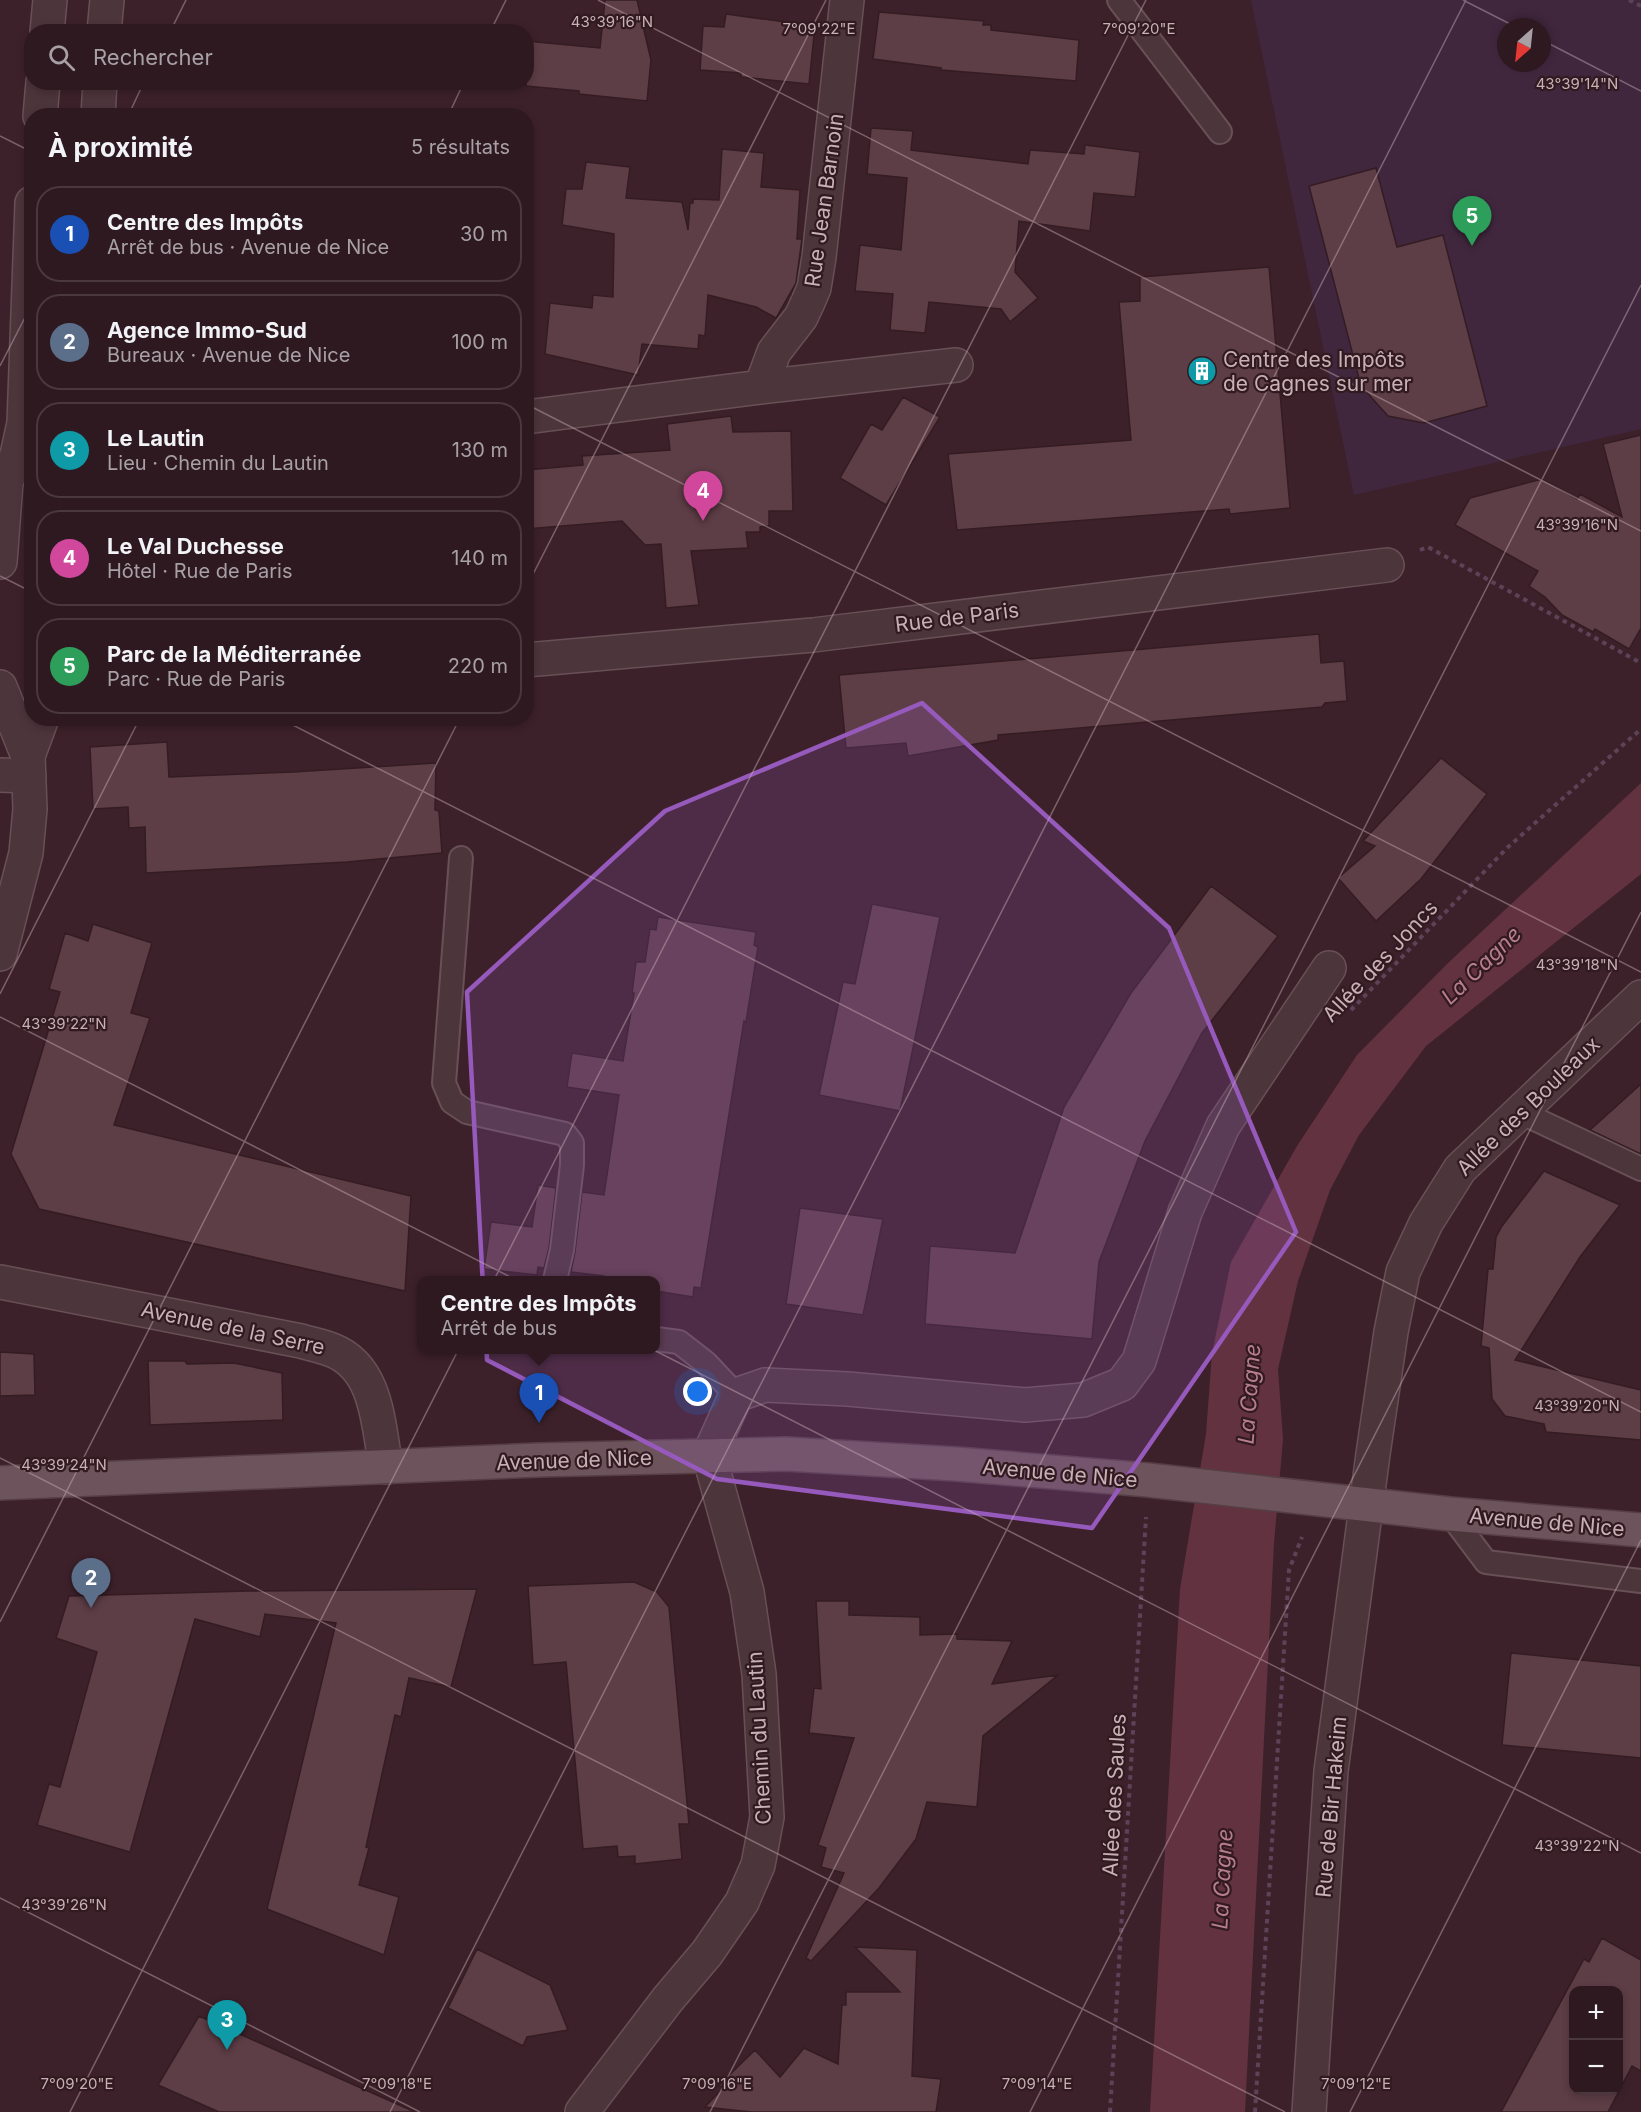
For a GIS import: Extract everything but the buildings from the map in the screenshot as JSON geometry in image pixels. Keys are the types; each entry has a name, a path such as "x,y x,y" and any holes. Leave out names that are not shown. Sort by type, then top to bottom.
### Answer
{"main road":[{"name":"Avenue de Nice","path":"0,1483 709,1455 815,1456 956,1464 1148,1480 1450,1514 1641,1530"}],"street":[{"path":"48,24 50,0"},
{"path":"105,24 107,0"},
{"name":"Rue Jean Barnoin","path":"760,387 774,352 801,317 813,288 821,245 848,0"},
{"path":"41,108 42,90"},
{"path":"98,108 100,90"},
{"path":"534,416 956,365"},
{"path":"0,562 6,482 17,455 24,423"},
{"name":"Rue de Paris","path":"534,659 813,635 1387,565"},
{"path":"0,687 30,809 26,854 0,954"},
{"path":"19,769 38,726"},
{"path":"709,1455 736,1395 765,1385 848,1389 1025,1405 1083,1400 1122,1384 1139,1361 1185,1212 1223,1126 1329,968"},
{"name":"Allée des Bouleaux","path":"1368,1504 1391,1332 1403,1272 1426,1223 1460,1169 1641,997"},
{"name":"Avenue de la Serre","path":"0,1282 301,1341 334,1350 352,1362 365,1378 372,1394 386,1467"},
{"name":"Chemin du Lautin","path":"582,2112 668,1999 707,1953 742,1902 758,1865 767,1817 759,1674 747,1592 709,1455"},
{"name":"Rue de Bir Hakeim","path":"1309,2112 1331,1771 1368,1504"}],"lane":[{"path":"1119,0 1220,132"},
{"path":"461,858 444,1083 452,1102 467,1112 566,1134 572,1143 572,1165 562,1250 556,1276"},
{"path":"1520,1112 1641,1168"},
{"path":"660,1340 680,1342 706,1363 736,1395"},
{"path":"1450,1514 1486,1562 1641,1581"}],"path":[{"path":"1629,0 1641,6"},
{"path":"1387,565 1428,547 1641,663"},
{"name":"Allée des Joncs","path":"1345,1017 1508,847 1641,729"},
{"name":"Allée des Saules","path":"1110,2112 1148,1480"},
{"path":"1256,2112 1289,1570 1314,1497"}],"highlighted area":[{"path":"922,703 1169,928 1296,1232 1092,1528 717,1479 487,1360 467,992 665,811"}],"shaded area":[{"path":"1251,0 1641,0 1641,429 1354,495"}],"water":[{"name":"La Cagne","path":"1641,783 1641,874 1426,1046 1359,1135 1330,1190 1298,1281 1278,1369 1283,1439 1274,1543 1245,2112 1150,2112 1180,1589 1206,1434 1212,1353 1231,1262 1297,1146 1357,1055 1447,964"}],"place":[{"name":"Parc de la Méditerranée","path":"1472,246"},
{"name":"Centre des Impôts de Cagnes sur mer","path":"1202,371"},
{"name":"Le Val Duchesse","path":"703,521"},
{"name":"Centre des Impôts","path":"539,1423"},
{"name":"Agence Immo-Sud","path":"91,1608"},
{"name":"Le Lautin","path":"227,2050"}]}
